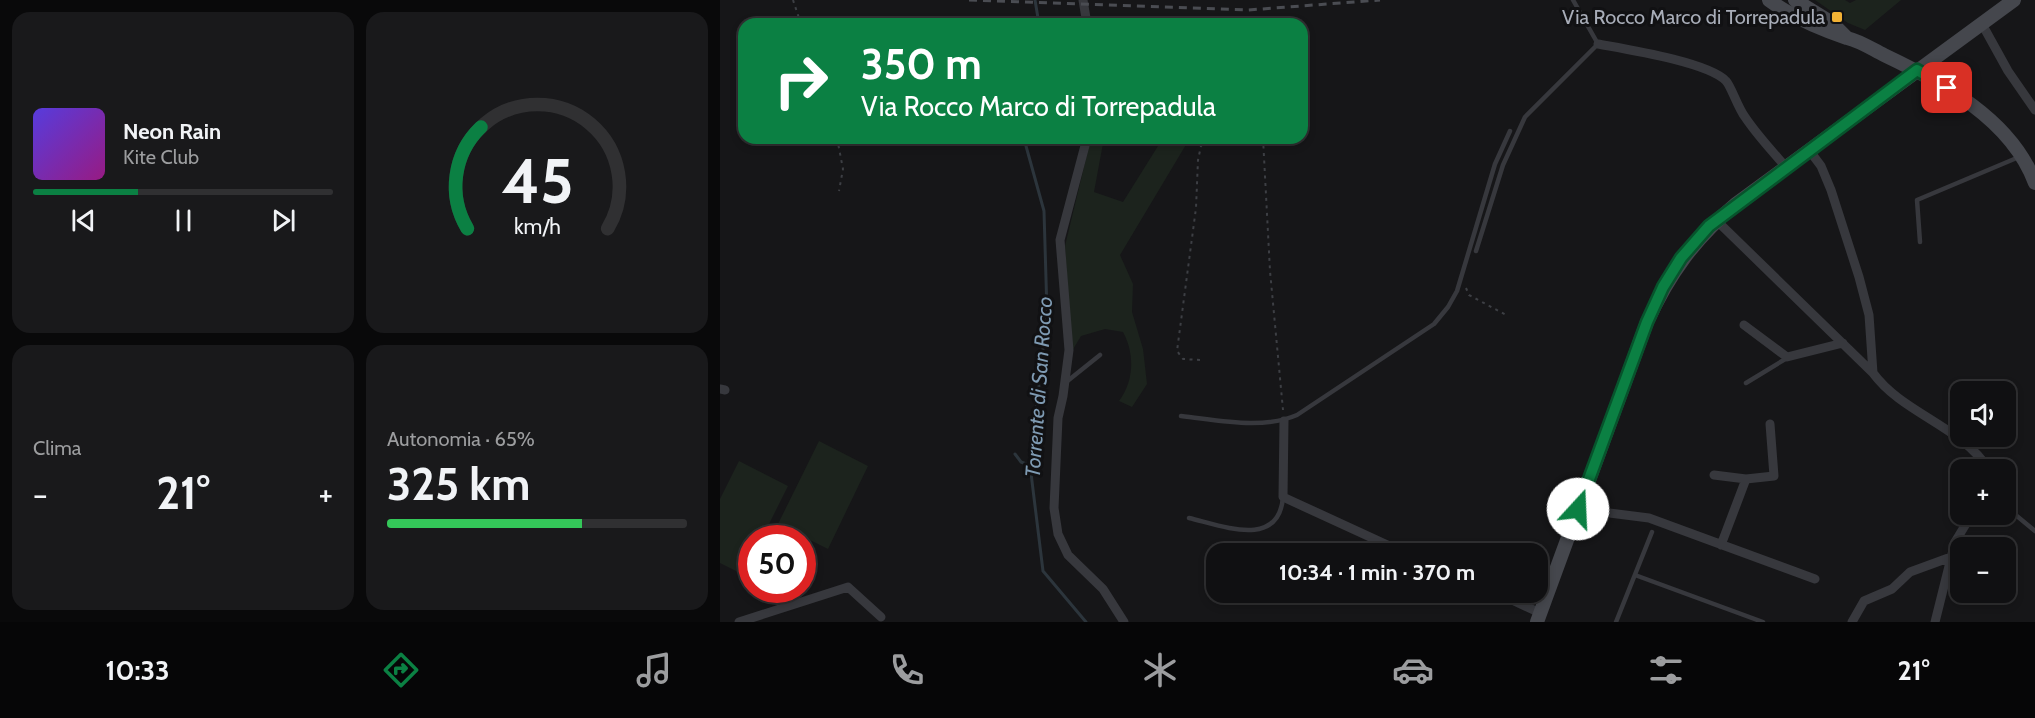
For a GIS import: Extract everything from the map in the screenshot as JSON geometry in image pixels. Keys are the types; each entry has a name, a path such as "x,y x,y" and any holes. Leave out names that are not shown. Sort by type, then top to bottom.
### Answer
{"main road":[{"path":"1769,0 1830,33 1846,37 1917,70 1979,111 2022,155 2035,183"},
{"path":"1795,0 1832,22 1846,37"},
{"path":"1539,617 1647,322 1663,287 1681,258 1716,220 2014,0"}],"street":[{"path":"1083,0 1086,18"},
{"path":"1982,24 2008,71 2034,107"},
{"path":"1598,44 1660,55 1716,74 1727,81 1733,99 1746,119 1786,167"},
{"path":"1085,144 1060,240 1069,350 1058,418 1054,508 1058,534 1068,555 1103,589 1124,622"},
{"path":"1809,150 1821,166 1831,190 1859,277 1869,315 1873,373"},
{"path":"1716,220 1873,373 1884,388 1982,459"},
{"path":"1744,325 1787,357 1843,343"},
{"path":"1284,421 1283,497 1383,543"},
{"path":"1714,475 1746,479 1774,476 1770,424"},
{"path":"1721,545 1746,479"},
{"path":"1578,509 1649,518 1815,579"},
{"path":"1852,622 1864,601 1892,589 1910,572 1950,557"},
{"path":"1935,622 1950,561"},
{"path":"739,622 848,587 881,617"},
{"path":"1514,603 1539,617"}],"lane":[{"path":"1476,251 1503,165 1525,117 1598,44 1573,0"},
{"path":"1181,416 1233,421 1284,421 1297,415 1434,324 1457,291 1495,164 1510,131"},
{"path":"1920,242 1917,200 2022,155"},
{"path":"1065,383 1101,355"},
{"path":"1746,383 1787,357"},
{"path":"1189,518 1224,527 1259,530 1270,528 1278,521 1283,497"},
{"path":"2016,515 2035,531"},
{"path":"1616,622 1652,532"},
{"path":"1635,575 1763,622"}],"path":[{"path":"793,0 799,18"},
{"path":"838,144 843,169 839,191"},
{"path":"1200,360 1183,359 1177,351 1196,208 1198,160 1203,144"},
{"path":"1263,144 1270,271 1284,421"},
{"path":"1467,281 1469,295 1508,316"}],"shaded area":[{"path":"1815,0 1845,0 1850,3 1856,0 1901,0 1865,30 1848,23"},
{"path":"1090,144 1103,144 1094,192 1123,202 1159,144 1186,144 1120,255 1133,284 1132,312 1143,349 1147,384 1132,407 1119,401 1128,385 1131,367 1130,349 1123,332 1105,329 1081,336 1072,351 1065,246"},
{"path":"819,441 868,466 828,549 816,543 816,525 778,524"},
{"path":"739,461 788,486 768,525 738,525 738,572 720,563 720,499"}],"waterway":[{"name":"Torrente di San Rocco","path":"1035,0 1038,18"},
{"name":"Torrente di San Rocco","path":"1026,144 1044,211 1047,313 1030,465 1043,571 1086,622"},
{"path":"1015,454 1021,462 1029,465"}],"railway":[{"path":"969,0 1248,10 1380,0"}],"place":[{"name":"Via Rocco Marco di Torrepadula","path":"1837,17"}],"route":[{"path":"1578,509 1647,322 1663,287 1681,258 1709,226 1917,70 1947,88"}]}
